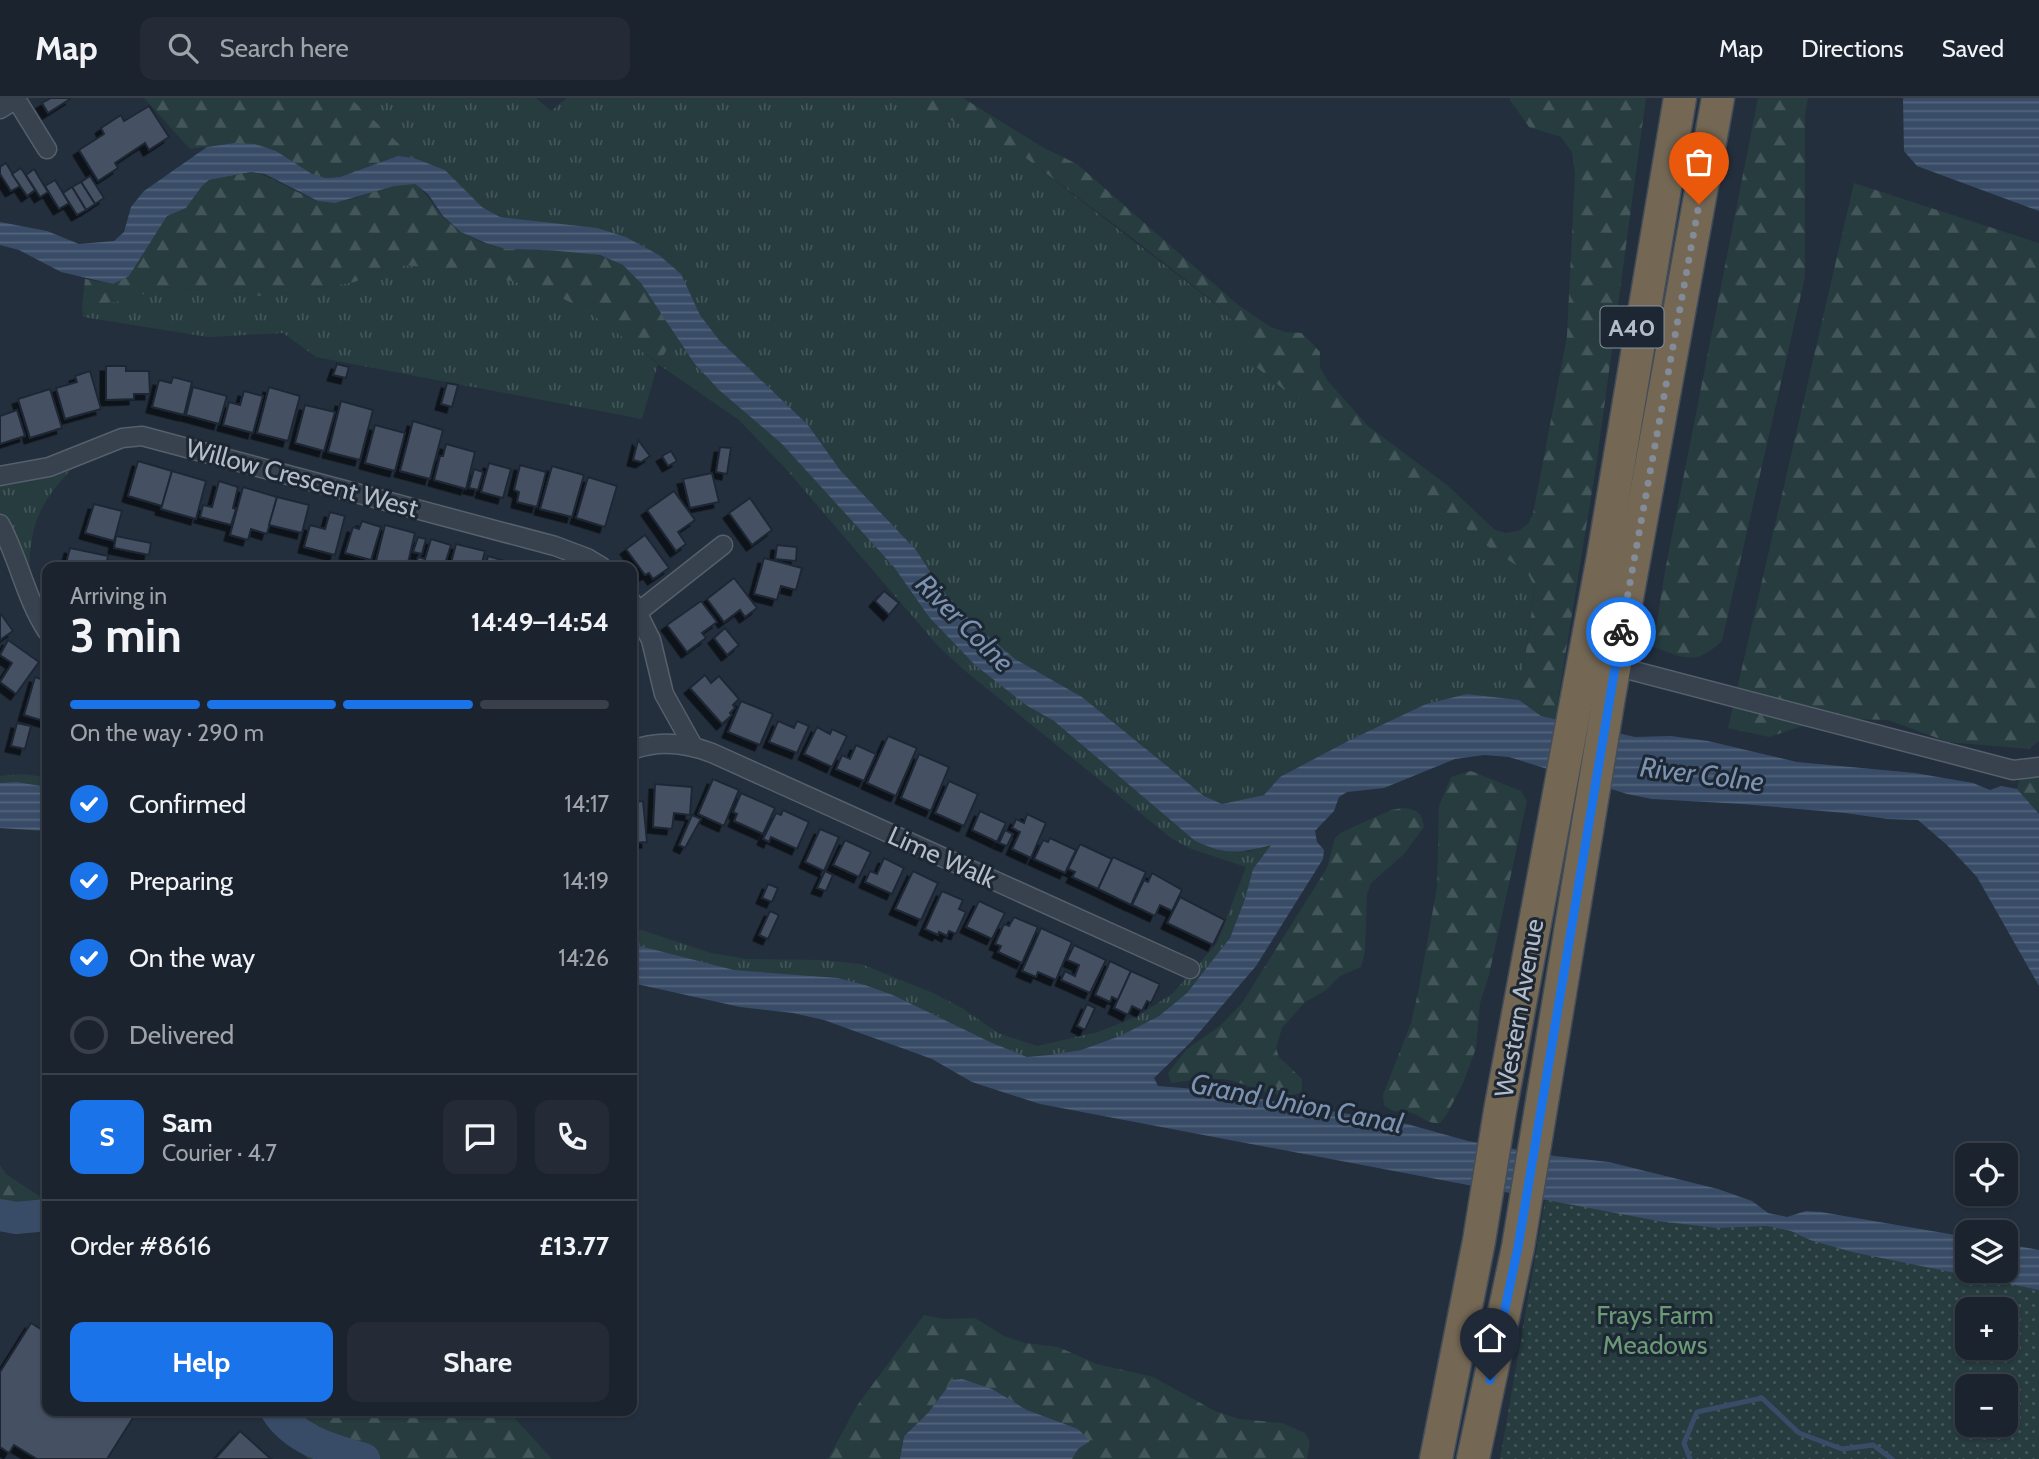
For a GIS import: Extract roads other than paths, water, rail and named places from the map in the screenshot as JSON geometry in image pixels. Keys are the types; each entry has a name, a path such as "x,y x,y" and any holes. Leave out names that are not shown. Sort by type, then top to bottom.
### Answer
{"highway":[{"name":"A40","path":"1603,556 1662,98"},
{"path":"1603,556 1680,98"},
{"path":"1685,283 1718,98"},
{"path":"1685,283 1730,98"},
{"name":"Western Avenue","path":"1473,1459 1518,1247 1609,697 1685,283"},
{"name":"Western Avenue","path":"1436,1459 1479,1241 1500,1111 1603,556"}],"street":[{"path":"0,109 15,99 47,149"},
{"name":"Willow Crescent West","path":"0,476 49,467 122,438 142,436 555,546 594,562"},
{"path":"0,524 15,551 32,603 42,622"},
{"path":"637,606 723,545"},
{"path":"637,611 651,640 664,694 693,746"},
{"path":"1615,666 2013,770 2039,766"},
{"path":"637,749 654,744 693,746"},
{"name":"Lime Walk","path":"693,746 1191,969"}],"water":[{"path":"1903,98 2039,98 2039,211 1917,166 1904,151"},
{"name":"River Colne","path":"234,143 255,144 276,151 312,174 326,178 340,177 398,156 414,158 445,170 482,207 500,217 597,228 626,237 659,255 681,274 700,315 719,340 808,425 840,470 916,550 942,590 977,627 1015,659 1082,697 1204,796 1222,804 1264,795 1280,777 1350,740 1426,704 1467,694 1519,700 1541,716 1635,737 1671,736 1708,741 1797,762 1915,773 1973,783 1990,790 2001,786 2017,789 2039,814 2039,986 1977,877 1947,845 1918,820 1652,799 1627,794 1509,757 1484,755 1455,759 1384,788 1347,792 1339,797 1334,811 1315,831 1317,842 1324,850 1323,859 1256,966 1191,1042 1154,1078 1158,1086 1208,1090 1407,1124 1468,1141 1609,1162 1718,1189 1752,1201 1768,1213 1787,1217 1806,1211 1821,1212 1955,1235 1955,1273 1852,1252 1810,1240 1791,1231 1767,1226 1717,1228 1658,1221 1040,1104 972,1082 932,1059 824,1020 793,1013 740,1007 637,984 637,945 734,970 838,978 865,985 893,995 1027,1057 1081,1050 1120,1036 1159,1016 1187,993 1230,938 1253,869 1271,845 1232,852 1215,849 1194,840 1054,721 1026,705 975,665 929,617 894,567 782,444 719,390 694,363 641,283 623,265 600,255 506,249 488,244 461,232 443,216 428,194 415,184 394,186 335,203 318,201 265,174 251,172 209,180 186,208 167,216 129,276 113,284 61,272 19,250 0,245 0,222 47,231 79,244 114,241 124,232 131,207 144,191 207,147"},
{"path":"17,782 42,786 42,831 0,828 0,783"},
{"path":"2018,1246 2039,1250 2039,1290 2005,1283 2018,1283"},
{"path":"962,1379 992,1389 1027,1410 1078,1429 1090,1441 1078,1449 1072,1459 900,1459 904,1436 928,1413 953,1380"}],"waterway":[{"path":"0,1215 16,1218 42,1215"},
{"path":"1690,1459 1684,1443 1697,1412 1762,1398 1799,1433 1842,1449 1873,1445 1892,1459"},
{"path":"281,1416 293,1429 315,1442 364,1459"}],"water label":[{"name":"Grand Union Canal","path":"1297,1103"}],"park label":[{"name":"Frays Farm Meadows","path":"1655,1330"}]}
